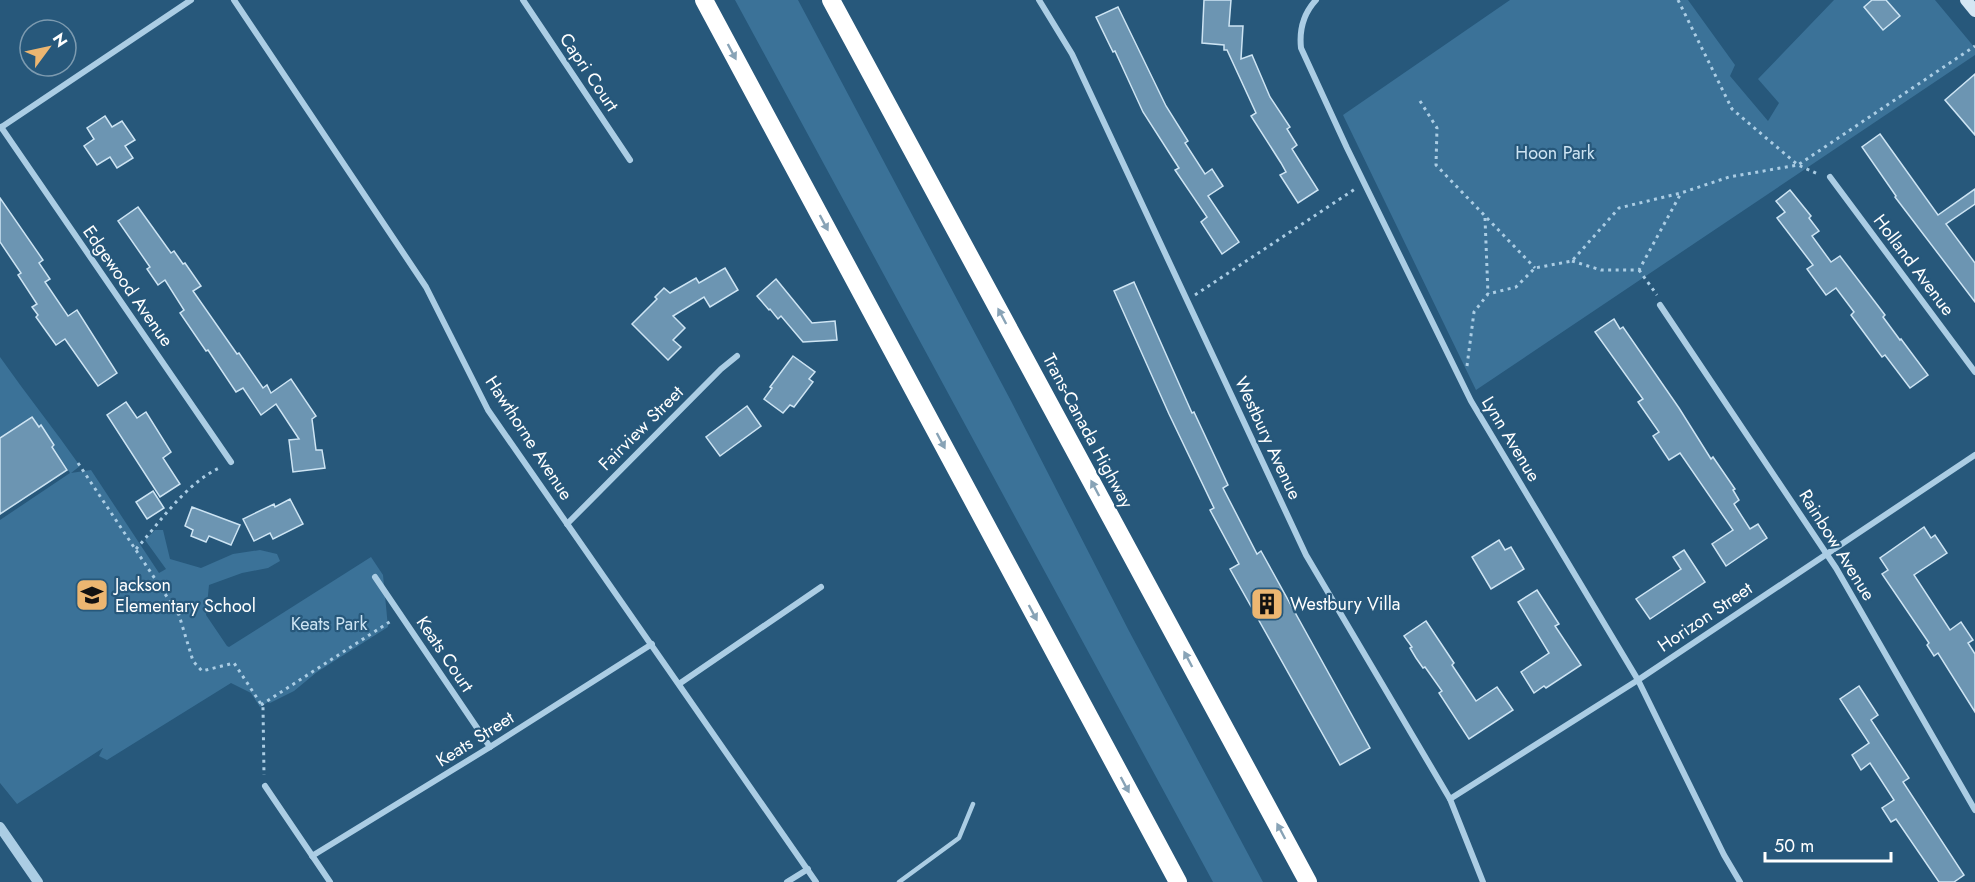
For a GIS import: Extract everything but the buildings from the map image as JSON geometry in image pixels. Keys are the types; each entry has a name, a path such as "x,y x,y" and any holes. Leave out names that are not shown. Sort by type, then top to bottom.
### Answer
{"highway":[{"path":"704,0 1176,879"},
{"name":"Trans-Canada Highway","path":"831,0 1308,882"}],"street":[{"path":"1,128 191,0"},
{"name":"Hawthorne Avenue","path":"234,0 426,287 488,410 816,882"},
{"name":"Capri Court","path":"523,0 630,160"},
{"name":"Westbury Avenue","path":"1039,0 1072,54 1306,555 1450,799 1484,882"},
{"name":"Lynn Avenue","path":"1316,0 1309,8 1300,30 1302,48 1309,68 1364,183 1464,387 1638,680 1724,855 1740,882"},
{"name":"Edgewood Avenue","path":"1,128 231,462"},
{"name":"Holland Avenue","path":"1830,177 1975,372"},
{"name":"Rainbow Avenue","path":"1660,305 1827,553 1975,810"},
{"name":"Fairview Street","path":"567,524 721,369 738,356"},
{"name":"Horizon Street","path":"1450,799 1638,680 1975,455"},
{"name":"Keats Court","path":"375,578 490,747"},
{"path":"679,684 820,587"},
{"name":"Keats Street","path":"312,856 652,644"},
{"path":"265,786 330,882"},
{"path":"0,827 38,882"},
{"path":"787,882 808,869"}],"lane":[{"path":"899,882 959,838 973,804"}],"path":[{"path":"1677,0 1732,109 1798,165 1830,177"},
{"path":"1572,261 1619,208 1681,193 1728,177 1798,165 1975,46"},
{"path":"1420,100 1437,128 1436,165 1535,268"},
{"path":"1187,300 1364,183"},
{"path":"1639,270 1681,193"},
{"path":"1485,216 1488,294"},
{"path":"1464,387 1474,312 1488,294 1516,287 1535,268 1572,261 1601,270 1639,270"},
{"path":"1639,270 1658,297"},
{"path":"136,549 186,491 208,473 231,462"},
{"path":"78,463 179,615 193,661 202,671 234,663 261,705 265,786"},
{"path":"261,705 400,615"}],"green space":[{"path":"735,0 798,0 1263,882 1213,882"},
{"name":"Hoon Park","path":"1510,0 1688,0 1735,65 1730,76 1768,121 1779,103 1758,79 1834,0 1935,0 1975,48 1975,55 1476,390 1343,115"},
{"name":"Jackson Elementary School","path":"0,357 80,466 71,473 91,470 159,573 166,569 145,540 155,530 163,530 170,559 201,568 233,554 260,550 277,554 280,561 268,568 242,573 209,585 206,615 227,646 229,647 371,557 383,575 388,627 317,672 294,691 270,703 260,707 251,693 231,683 107,760 99,756 103,748 17,804 0,783 0,520 70,473 53,447 55,445 49,437 47,438 32,416 0,437"}],"place":[{"name":"Jackson Elementary School","path":"92,595"},
{"name":"Westbury Villa","path":"1267,604"}],"park label":[{"name":"Keats Park","path":"329,624"}]}
